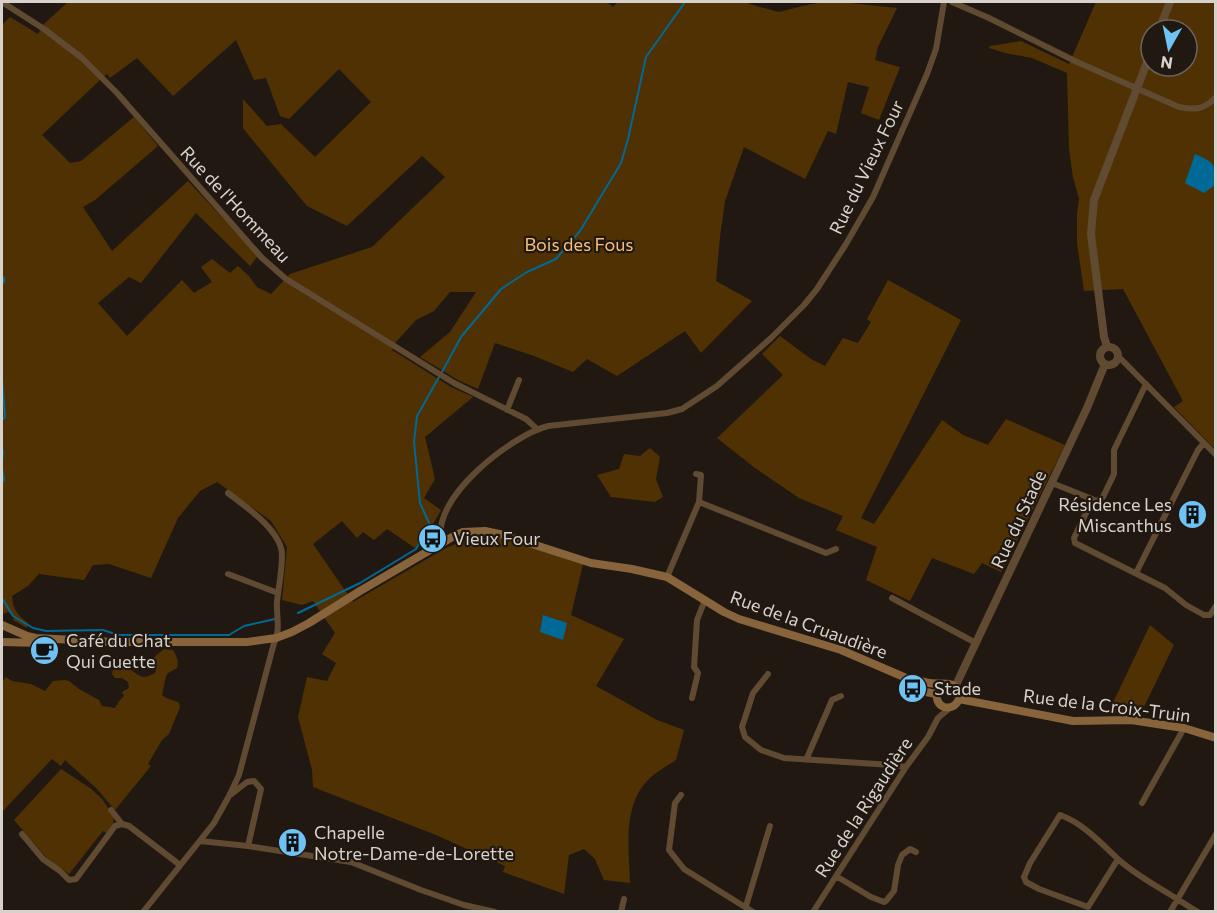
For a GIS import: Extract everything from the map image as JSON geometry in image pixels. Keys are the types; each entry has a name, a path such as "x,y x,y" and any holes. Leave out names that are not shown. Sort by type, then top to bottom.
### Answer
{"main road":[{"name":"Rue de la Cruaudière","path":"114,642 247,642 276,638 292,632 442,542 463,532 484,531 504,535 591,563 667,577 739,619 841,650 904,677 926,692 936,694"},
{"path":"2,630 2,624 36,638 114,642"},
{"path":"2,642 103,644 114,642"},
{"path":"904,677 928,683 950,684 956,687 959,699 955,705 947,707 940,704 936,698 939,688 946,684"},
{"name":"Rue de la Croix-Truin","path":"959,699 1073,721 1131,720 1184,728 1215,738"}],"street":[{"name":"Rue de l'Hommeau","path":"3,2 82,58 117,93 262,258 286,279 454,383 526,419 537,429"},
{"name":"Rue du Vieux Four","path":"442,542 440,528 444,514 459,491 477,471 507,446 537,429 548,426 668,413 682,409 717,386 804,305 846,244 873,197 927,74 936,49 944,2"},
{"path":"952,2 1077,62 1179,107 1199,108 1209,104 1215,97"},
{"path":"1164,18 1170,2"},
{"path":"1107,346 1092,248 1094,201 1141,78"},
{"path":"1107,346 1115,349 1118,356 1215,455"},
{"path":"1107,346 1100,354 1105,364 1114,364 1118,356"},
{"name":"Rue du Stade","path":"956,687 1087,408 1105,364"},
{"path":"507,410 519,380"},
{"path":"1146,384 1114,450 1114,474 1103,497 1089,507 1074,538 1075,543 1166,588 1186,606 1204,615 1210,615 1215,606"},
{"path":"1136,573 1198,450 1204,443"},
{"path":"667,577 699,502 701,475 696,474"},
{"path":"1052,483 1097,501"},
{"path":"143,912 200,841 230,796 239,775 278,634 278,593 282,553 272,530 257,515 228,493"},
{"path":"699,502 826,552 836,549"},
{"path":"228,574 278,593"},
{"path":"892,598 976,643"},
{"path":"693,698 698,672 694,667 697,620 705,600"},
{"path":"768,674 753,693 742,727 745,737 761,750 784,758 906,767"},
{"path":"806,760 832,700 841,696"},
{"name":"Rue de la Rigaudière","path":"813,912 906,767 928,737 938,718 940,704"},
{"name":"Rue de la Rigaudière","path":"938,718 952,706"},
{"path":"1142,803 1184,728"},
{"path":"230,796 247,783 254,781 261,789 248,846"},
{"path":"681,795 675,803 669,850 684,868 753,912"},
{"path":"111,810 122,824"},
{"path":"1118,859 1088,907 1039,889 1026,882 1024,877 1034,856 1060,815 1070,818 1144,880 1198,912"},
{"path":"22,834 43,859 69,880 76,879 115,826 122,824 129,826 180,865"},
{"path":"746,906 770,826"},
{"path":"1170,912 1215,834"},
{"path":"200,841 351,862 464,905 495,912"},
{"path":"836,876 884,902 894,891 902,855 910,849 916,852"},
{"path":"621,912 624,899"}],"green space":[{"name":"Bois des Fous","path":"68,2 607,2 613,7 618,2 748,2 779,12 818,3 850,3 897,8 878,47 875,60 900,67 879,120 861,113 869,87 848,82 836,134 828,131 805,179 744,147 725,201 716,281 752,301 701,353 685,331 617,376 587,359 573,372 495,343 478,389 420,357 450,332 476,292 450,292 434,311 416,320 396,342 392,350 451,387 473,397 425,437 435,479 424,498 441,510 428,533 415,548 387,529 374,540 363,532 357,538 342,521 313,544 353,602 446,548 470,538 501,538 583,564 571,615 624,639 596,686 657,720 684,730 676,760 649,779 634,801 628,842 630,883 604,880 595,859 584,849 569,855 564,894 503,872 505,866 436,835 313,787 312,770 298,717 307,677 327,681 336,663 322,654 335,633 313,601 302,605 282,600 287,547 271,521 217,482 200,491 178,518 151,578 109,564 93,565 84,580 39,574 28,586 12,596 16,611 28,623 27,628 13,620 14,617 8,612 3,614 2,25 10,17 38,34 44,24","holes":["236,40 254,80 266,78 280,116 289,119 339,69 371,102 315,157 281,124 267,126 243,99 243,128 307,206 347,226 422,156 445,177 372,247 290,274 271,294 257,287 238,266 230,273 212,259 201,267 212,282 194,293 182,280 127,336 98,303 129,277 141,283 196,213 250,266 258,256 188,181 112,251 83,207 95,200 158,146 134,117 81,161 70,163 42,135 107,74 110,78 137,58 173,96"]},
{"path":"1096,2 1215,2 1215,449 1174,407 1183,401 1123,289 1084,291 1077,243 1079,199 1069,149 1067,73 1032,58 989,48 1021,41 1069,64"},
{"path":"888,280 961,320 861,518 874,524 942,420 963,435 988,445 1006,419 1065,445 1001,572 982,563 974,574 932,558 910,601 866,580 877,547 836,530 843,516 799,498 717,438 783,375 762,354 780,336 811,359 825,366 843,338 858,343 871,322 867,319"},
{"path":"650,448 660,457 656,479 663,497 655,502 611,497 597,475 619,469 624,454 640,456"},
{"path":"1150,625 1174,645 1139,717 1109,711"},
{"path":"164,649 173,650 178,663 177,668 166,676 162,695 179,703 180,707 169,734 162,740 148,764 151,766 115,810 97,789 65,760 61,766 52,759 2,812 2,682 6,677 12,681 31,684 45,691 53,681 69,681 99,700 102,706 115,708 124,696 122,692 129,688 128,682 122,678 115,678 112,674 114,665 119,663 140,676 150,676 156,672 153,658"},
{"path":"61,769 90,788 102,799 114,817 108,834 103,831 69,874 47,858 14,820"}],"water":[{"path":"1195,154 1210,162 1214,168 1215,185 1204,193 1185,183"},
{"path":"543,615 567,623 563,640 540,632"}],"waterway":[{"path":"442,372 461,337 501,289 527,272 556,259 580,231 621,163 646,57 685,2"},
{"path":"2,277 4,278 2,283"},
{"path":"298,613 360,583 416,549 430,525 420,503 414,442 417,416 439,377"},
{"path":"2,379 5,417 2,420"},
{"path":"2,447 2,463"},
{"path":"2,468 4,480 2,483"},
{"path":"2,598 13,616 33,628 46,631 103,630 118,635 229,635 244,626 275,619"}],"place":[{"name":"Résidence Les Miscanthus","path":"1193,514"},
{"name":"Vieux Four","path":"432,538"},
{"name":"Café du Chat Qui Guette","path":"45,650"},
{"name":"Stade","path":"913,688"},
{"name":"Chapelle Notre-Dame-de-Lorette","path":"293,842"}]}
